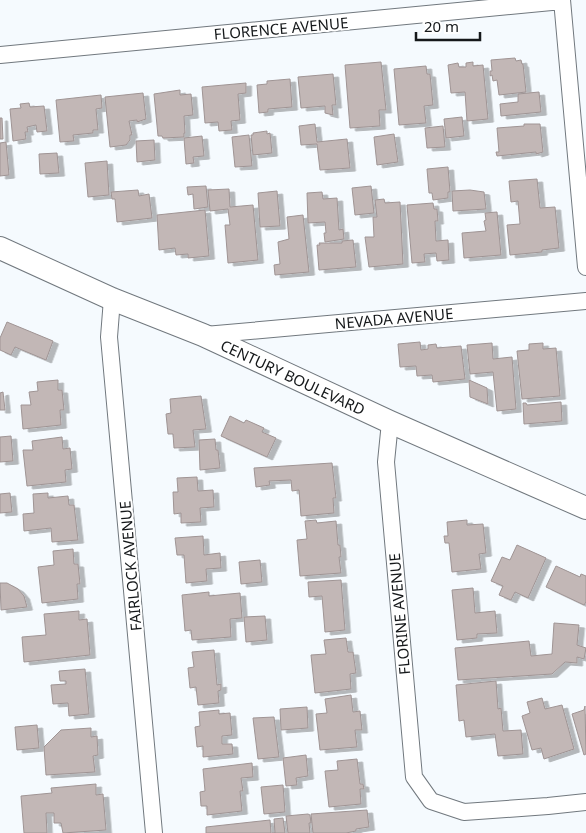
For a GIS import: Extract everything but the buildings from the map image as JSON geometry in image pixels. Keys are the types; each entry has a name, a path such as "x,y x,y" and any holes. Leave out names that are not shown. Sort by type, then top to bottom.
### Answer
{"street":[{"name":"FLORENCE AVENUE","path":"0,55 562,1"},
{"path":"562,1 586,267"},
{"name":"CENTURY BOULEVARD","path":"0,248 112,299 202,335 390,422 586,508"},
{"name":"FAIRLOCK AVENUE","path":"112,299 109,336 154,833"},
{"name":"NEVADA AVENUE","path":"202,335 586,302"},
{"name":"FLORINE AVENUE","path":"390,422 386,462 414,777 431,801 464,812 586,802"}]}
